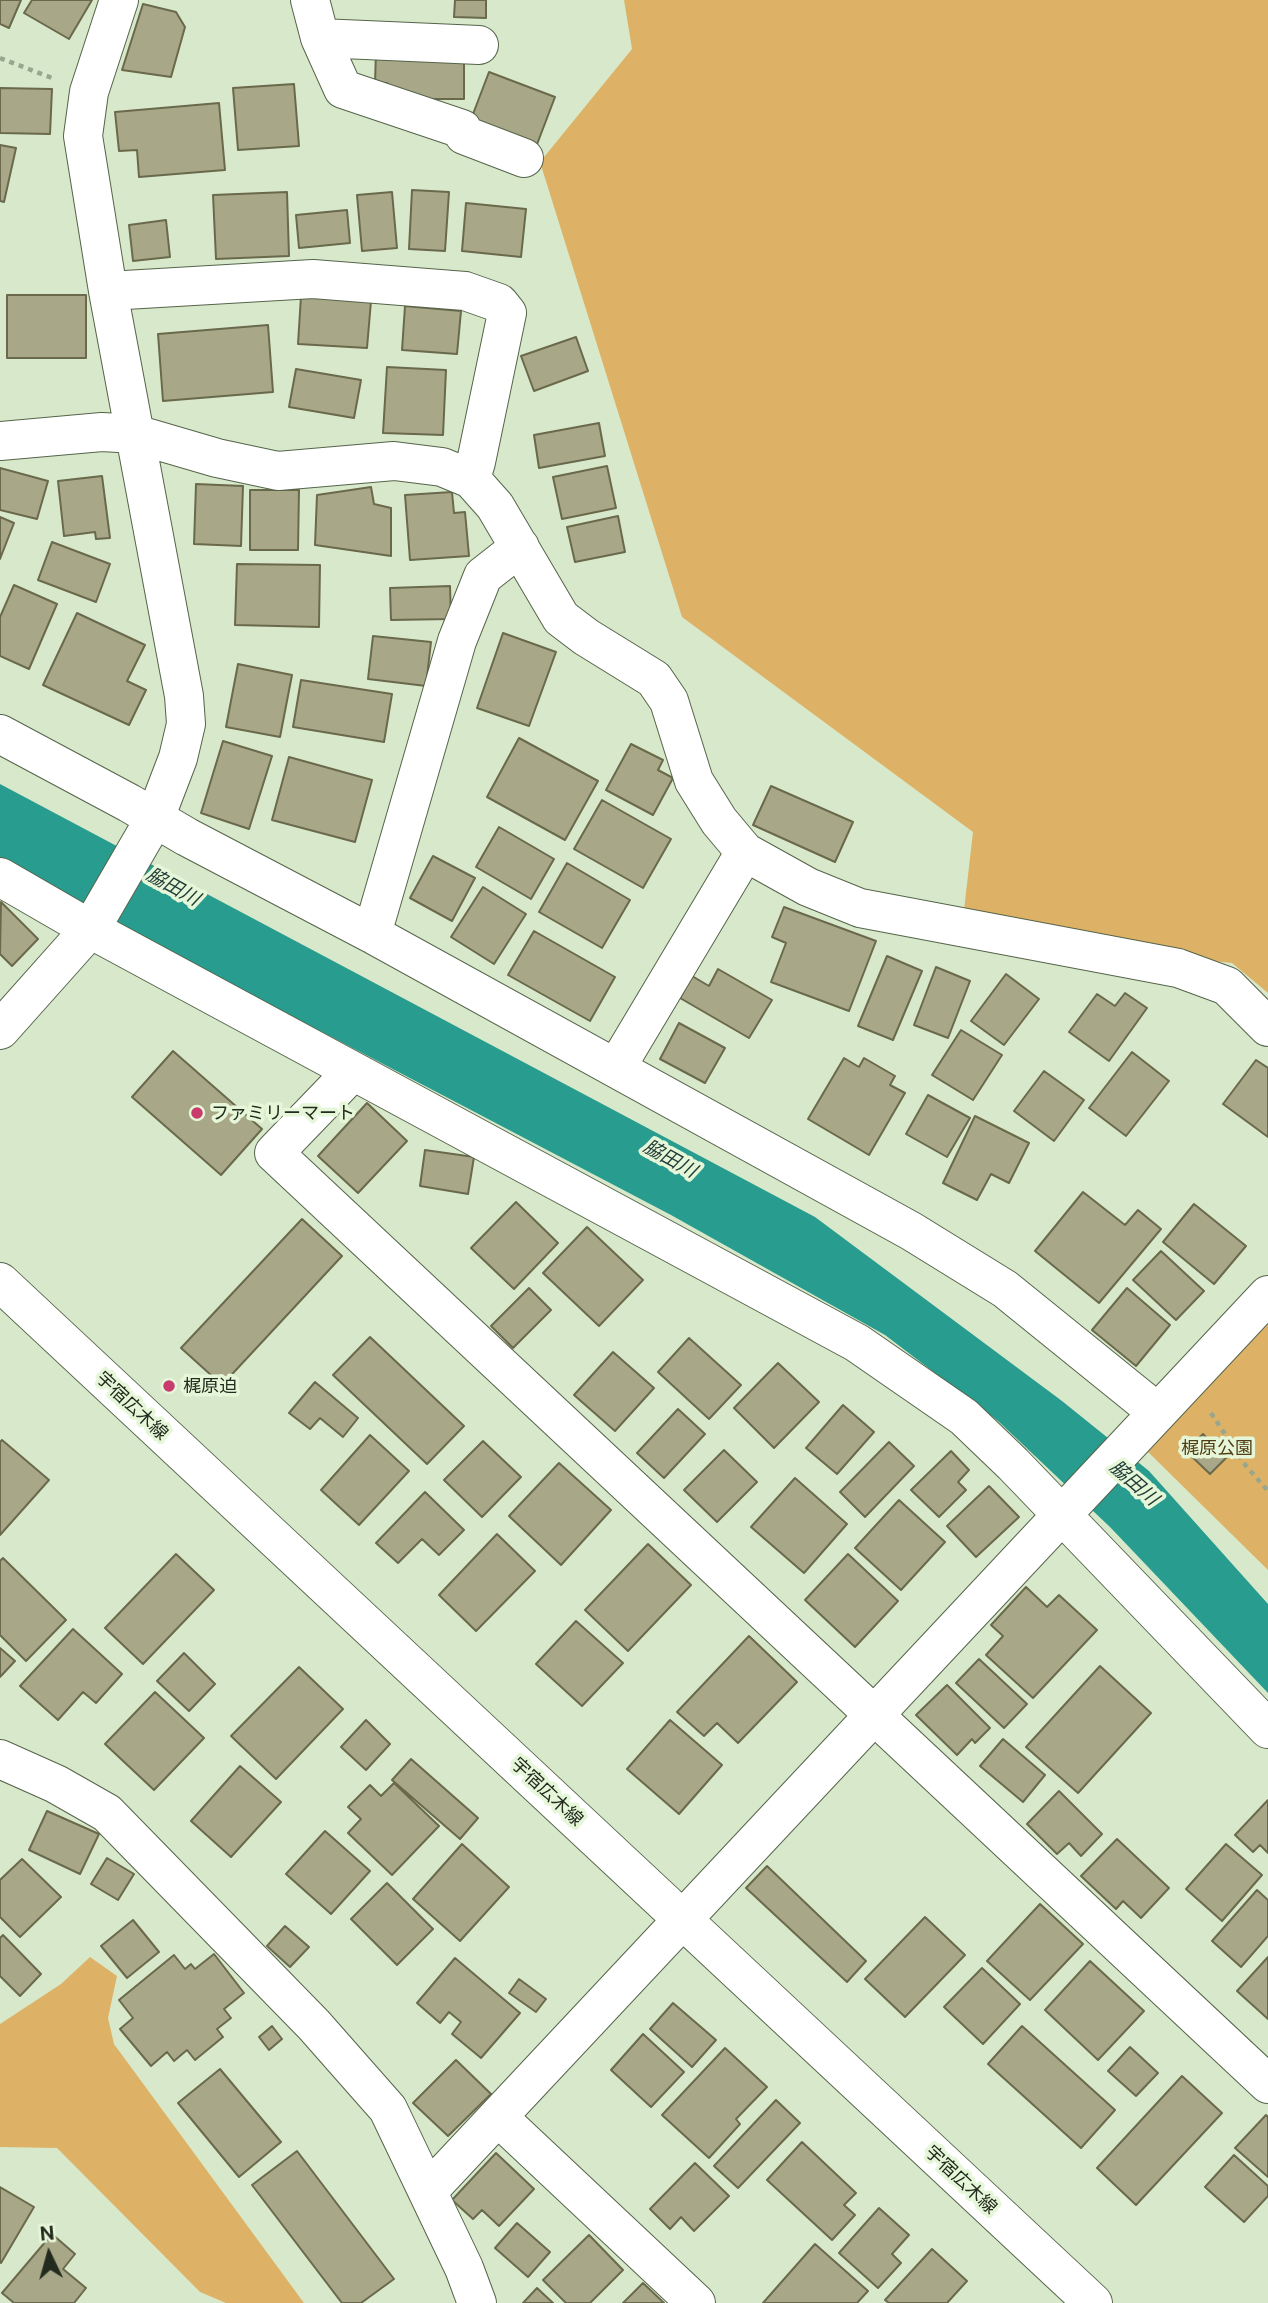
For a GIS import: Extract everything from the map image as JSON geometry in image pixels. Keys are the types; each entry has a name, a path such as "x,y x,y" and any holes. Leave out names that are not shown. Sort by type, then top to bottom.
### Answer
{"street":[{"path":"0,1030 94,923 153,823 178,758 186,724 184,696 108,291 83,136 89,92 119,0"},
{"path":"310,0 320,38 343,89 462,130 464,135 524,158"},
{"path":"320,38 479,45"},
{"path":"108,291 313,279 465,291 499,303 507,313 471,479"},
{"path":"0,442 102,432 135,434 217,458 278,471 394,461 442,467 471,479 495,506 561,618 654,679 669,701 694,781 719,821 744,852 808,887 860,908 1178,968 1227,986 1268,1027"},
{"path":"372,934 457,641 483,576 520,547"},
{"path":"0,734 153,823 372,934 911,1231 1005,1289 1150,1420"},
{"path":"616,1068 744,852"},
{"path":"0,877 94,923 353,1070 857,1343 964,1417 1067,1510 1268,1729"},
{"path":"353,1070 274,1153 1268,2084"},
{"name":"宇宿広木線","path":"0,1282 1093,2303"},
{"path":"428,2192 1268,1295"},
{"path":"0,1759 56,1784 107,1813 314,2025 388,2109 464,2268 477,2303"},
{"path":"498,2117 696,2303"}],"path":[{"path":"0,58 89,92"},
{"path":"1184,1385 1207,1408 1246,1466 1268,1492"}],"green space":[{"path":"624,0 1268,0 1268,993 1232,963 1182,958 964,910 973,832 682,617 540,162 632,49"},
{"name":"梶原公園","path":"1268,1324 1268,1570 1146,1450"},
{"path":"90,1957 117,1976 108,2018 114,2044 304,2303 226,2303 200,2292 57,2148 0,2147 0,2024 61,1984"}],"water":[{"name":"脇田川","path":"0,784 815,1217 1062,1401 1149,1471 1268,1604 1268,1693 1110,1527 998,1421 885,1335 671,1215 0,863"}],"building":[{"path":"0,0 21,0 9,28 0,24"},
{"path":"32,0 92,0 69,39 24,13"},
{"path":"455,0 486,0 486,18 454,17"},
{"path":"143,4 176,12 185,27 171,77 122,70"},
{"path":"376,50 464,51 464,99 387,99 387,83 375,84"},
{"path":"489,72 555,97 536,147 470,122"},
{"path":"294,84 299,146 238,150 233,88"},
{"path":"0,88 52,89 50,134 0,133"},
{"path":"219,103 225,170 139,177 137,150 119,151 115,112"},
{"path":"0,145 16,148 4,202 0,201"},
{"path":"412,190 449,192 445,251 409,249"},
{"path":"287,192 289,256 216,259 213,195"},
{"path":"392,192 397,248 362,251 357,195"},
{"path":"466,203 526,209 521,257 462,251"},
{"path":"347,210 350,243 299,248 296,215"},
{"path":"166,220 170,257 133,261 129,225"},
{"path":"7,295 86,295 86,358 7,358"},
{"path":"301,296 371,301 367,348 298,344"},
{"path":"405,306 461,311 457,354 402,350"},
{"path":"268,325 273,392 163,401 158,334"},
{"path":"576,337 588,371 534,391 521,356"},
{"path":"387,367 446,370 443,435 383,433"},
{"path":"296,369 361,380 354,418 289,407"},
{"path":"599,423 605,456 539,468 534,435"},
{"path":"607,466 616,508 562,519 553,477"},
{"path":"0,468 48,481 37,519 0,510"},
{"path":"102,476 110,538 96,539 95,532 64,536 58,481"},
{"path":"196,484 243,486 241,546 194,544"},
{"path":"371,487 374,504 391,508 391,556 315,545 317,495"},
{"path":"250,490 299,490 298,550 250,550"},
{"path":"452,492 454,513 465,512 469,556 410,560 405,495"},
{"path":"618,516 625,552 575,562 567,527"},
{"path":"0,517 14,523 0,559"},
{"path":"52,542 110,564 96,602 38,580"},
{"path":"237,564 320,565 319,627 235,625"},
{"path":"14,585 57,604 29,669 0,656 0,617"},
{"path":"450,586 451,619 391,620 390,588"},
{"path":"77,613 145,645 127,681 146,690 129,725 43,685"},
{"path":"503,633 556,652 529,726 477,708"},
{"path":"373,636 431,642 426,686 368,679"},
{"path":"238,664 292,675 280,737 226,727"},
{"path":"301,680 392,694 384,742 293,727"},
{"path":"519,738 598,781 565,840 487,797"},
{"path":"223,741 272,756 249,829 201,813"},
{"path":"631,744 663,760 658,770 673,778 653,815 606,790"},
{"path":"289,757 372,780 355,842 272,820"},
{"path":"771,786 853,822 835,862 753,825"},
{"path":"602,800 671,839 643,888 574,849"},
{"path":"499,827 554,859 531,899 476,867"},
{"path":"433,856 475,878 452,921 410,898"},
{"path":"567,863 630,900 602,948 539,912"},
{"path":"483,887 526,914 494,964 451,937"},
{"path":"1,902 38,939 12,966 0,954"},
{"path":"784,907 876,941 849,1011 771,982 786,943 772,937"},
{"path":"534,931 615,977 590,1021 508,975"},
{"path":"887,956 922,971 893,1040 858,1026"},
{"path":"936,967 970,981 948,1038 914,1025"},
{"path":"718,969 772,1000 749,1038 680,998 692,976 709,986"},
{"path":"1006,974 1039,999 1004,1045 971,1021"},
{"path":"1125,993 1147,1008 1109,1061 1069,1032 1097,994 1115,1006"},
{"path":"679,1023 725,1048 705,1083 660,1059"},
{"path":"961,1030 1002,1055 973,1100 932,1075"},
{"name":"ファミリーマート","path":"173,1051 262,1129 221,1175 132,1097"},
{"path":"1132,1052 1169,1081 1126,1136 1089,1108"},
{"path":"844,1058 859,1067 864,1058 895,1076 890,1085 905,1093 869,1155 808,1119"},
{"path":"1256,1060 1268,1068 1268,1137 1223,1104"},
{"path":"1044,1071 1084,1100 1054,1141 1014,1111"},
{"path":"928,1095 970,1118 947,1157 906,1134"},
{"path":"367,1103 407,1141 358,1193 318,1156"},
{"path":"975,1116 1029,1143 1009,1183 991,1174 977,1200 943,1183"},
{"path":"425,1150 474,1157 468,1194 420,1186"},
{"path":"1083,1192 1125,1225 1138,1210 1161,1229 1099,1303 1035,1251"},
{"path":"516,1202 558,1243 514,1289 471,1248"},
{"path":"1194,1204 1246,1246 1214,1284 1163,1242"},
{"path":"302,1219 342,1256 222,1385 181,1348"},
{"path":"587,1227 643,1280 599,1326 543,1273"},
{"path":"1161,1251 1204,1291 1176,1320 1133,1280"},
{"path":"529,1288 551,1310 513,1348 491,1326"},
{"path":"1127,1288 1170,1325 1136,1366 1092,1330"},
{"path":"370,1337 464,1426 427,1464 333,1375"},
{"path":"689,1338 741,1385 709,1419 658,1372"},
{"path":"613,1352 654,1388 615,1431 574,1395"},
{"path":"778,1363 819,1402 774,1448 734,1408"},
{"path":"315,1382 358,1418 343,1437 320,1418 310,1429 289,1413"},
{"path":"843,1405 874,1432 837,1474 806,1448"},
{"path":"678,1409 705,1434 664,1478 637,1453"},
{"path":"1203,1434 1226,1458 1210,1474 1186,1451"},
{"path":"370,1435 409,1471 359,1525 321,1490"},
{"path":"2,1440 49,1480 0,1535 0,1442"},
{"path":"483,1441 521,1477 482,1517 444,1480"},
{"path":"889,1442 914,1466 865,1517 840,1492"},
{"path":"724,1450 757,1482 717,1522 684,1490"},
{"path":"951,1451 969,1470 958,1482 966,1490 939,1517 911,1490"},
{"path":"559,1463 611,1510 561,1565 509,1516"},
{"path":"795,1478 847,1524 804,1573 751,1527"},
{"path":"989,1486 1019,1517 976,1557 947,1526"},
{"path":"425,1492 464,1530 439,1555 422,1539 398,1563 376,1543"},
{"path":"899,1500 945,1542 901,1590 855,1548"},
{"path":"497,1534 535,1571 476,1631 439,1595"},
{"path":"648,1544 691,1585 628,1651 585,1610"},
{"path":"176,1554 214,1590 143,1664 105,1628"},
{"path":"848,1554 898,1601 855,1647 805,1600"},
{"path":"3,1558 66,1620 26,1661 0,1635 0,1561"},
{"path":"1026,1587 1047,1607 1059,1595 1097,1630 1033,1698 986,1655 1003,1636 991,1625"},
{"path":"576,1621 623,1663 582,1706 536,1664"},
{"path":"73,1629 122,1674 96,1703 83,1692 58,1720 20,1686"},
{"path":"749,1636 797,1682 738,1743 717,1723 704,1736 677,1712"},
{"path":"0,1648 15,1661 0,1677"},
{"path":"184,1653 215,1684 189,1711 157,1681"},
{"path":"979,1659 1027,1704 1004,1728 956,1683"},
{"path":"1100,1666 1151,1713 1078,1793 1026,1747"},
{"path":"299,1667 343,1709 276,1779 231,1736"},
{"path":"947,1685 990,1728 975,1743 972,1739 957,1755 916,1715"},
{"path":"155,1692 204,1738 154,1790 105,1744"},
{"path":"366,1720 390,1744 366,1770 341,1747"},
{"path":"670,1720 722,1765 679,1814 627,1769"},
{"path":"1003,1739 1045,1775 1023,1802 980,1766"},
{"path":"411,1759 478,1818 460,1839 392,1780"},
{"path":"240,1766 281,1802 231,1857 191,1821"},
{"path":"394,1783 439,1826 392,1875 348,1833 361,1819 348,1807 370,1785 381,1796"},
{"path":"1059,1791 1102,1834 1081,1856 1069,1843 1057,1854 1027,1824"},
{"path":"1268,1800 1268,1853 1260,1845 1253,1852 1235,1835"},
{"path":"47,1811 99,1834 80,1874 29,1850"},
{"path":"325,1831 370,1871 331,1914 286,1874"},
{"path":"1117,1839 1169,1888 1141,1918 1123,1901 1116,1909 1081,1876"},
{"path":"462,1844 509,1887 460,1941 413,1899"},
{"path":"1226,1844 1262,1875 1222,1921 1186,1889"},
{"path":"107,1858 134,1874 118,1900 91,1884"},
{"path":"22,1859 61,1897 20,1937 0,1917 0,1880"},
{"path":"767,1866 866,1961 847,1982 746,1888"},
{"path":"387,1883 433,1929 397,1965 351,1919"},
{"path":"1257,1890 1268,1900 1268,1936 1241,1967 1212,1941"},
{"path":"1040,1904 1083,1944 1030,2000 987,1961"},
{"path":"925,1917 965,1955 905,2017 865,1979"},
{"path":"133,1920 159,1952 127,1978 101,1946"},
{"path":"285,1926 309,1947 290,1967 267,1946"},
{"path":"3,1935 41,1974 20,1996 0,1976 0,1938"},
{"path":"214,1954 244,1993 224,2009 231,2018 217,2029 223,2037 195,2060 187,2050 174,2061 167,2052 151,2066 120,2029 133,2018 119,2000 174,1955 185,1969 191,1964 195,1969"},
{"path":"1268,1957 1268,2019 1237,1991"},
{"path":"455,1958 520,2013 481,2058 452,2034 461,2022 449,2012 440,2023 417,2003"},
{"path":"1090,1961 1144,2011 1098,2060 1045,2010"},
{"path":"982,1968 1020,2004 983,2044 944,2007"},
{"path":"519,1979 546,1999 536,2012 509,1993"},
{"path":"673,2003 716,2040 692,2067 650,2029"},
{"path":"272,2026 282,2039 269,2050 259,2037"},
{"path":"1022,2026 1115,2110 1081,2148 988,2064"},
{"path":"643,2034 684,2072 651,2107 611,2070"},
{"path":"1130,2047 1158,2073 1136,2096 1108,2071"},
{"path":"725,2048 767,2087 736,2119 740,2124 709,2158 662,2115"},
{"path":"456,2060 491,2094 448,2136 413,2103"},
{"path":"220,2069 281,2142 239,2177 178,2103"},
{"path":"1182,2076 1222,2113 1136,2205 1097,2168"},
{"path":"776,2100 800,2123 738,2188 714,2166"},
{"path":"1266,2115 1268,2117 1268,2177 1235,2148"},
{"path":"802,2142 856,2193 844,2205 855,2215 832,2240 767,2180"},
{"path":"297,2151 394,2279 361,2303 342,2303 252,2185"},
{"path":"496,2153 534,2189 499,2226 482,2210 473,2219 452,2200"},
{"path":"1234,2155 1268,2186 1268,2196 1244,2222 1205,2187"},
{"path":"695,2163 729,2196 694,2231 681,2217 670,2229 650,2209"},
{"path":"0,2187 34,2207 1,2263 0,2262"},
{"path":"879,2208 909,2235 892,2254 901,2263 878,2288 839,2253"},
{"path":"517,2223 550,2252 528,2277 495,2248"},
{"path":"52,2234 75,2254 63,2269 86,2288 74,2303 14,2303 2,2293"},
{"path":"589,2235 623,2270 590,2303 566,2303 543,2280"},
{"path":"815,2244 868,2291 857,2303 763,2303"},
{"path":"932,2249 967,2281 947,2303 889,2303 885,2300"},
{"path":"643,2283 664,2303 623,2303"},
{"path":"537,2288 553,2303 523,2303"}],"place":[{"name":"ファミリーマート","path":"197,1113"},
{"name":"梶原迫","path":"169,1386"}]}
